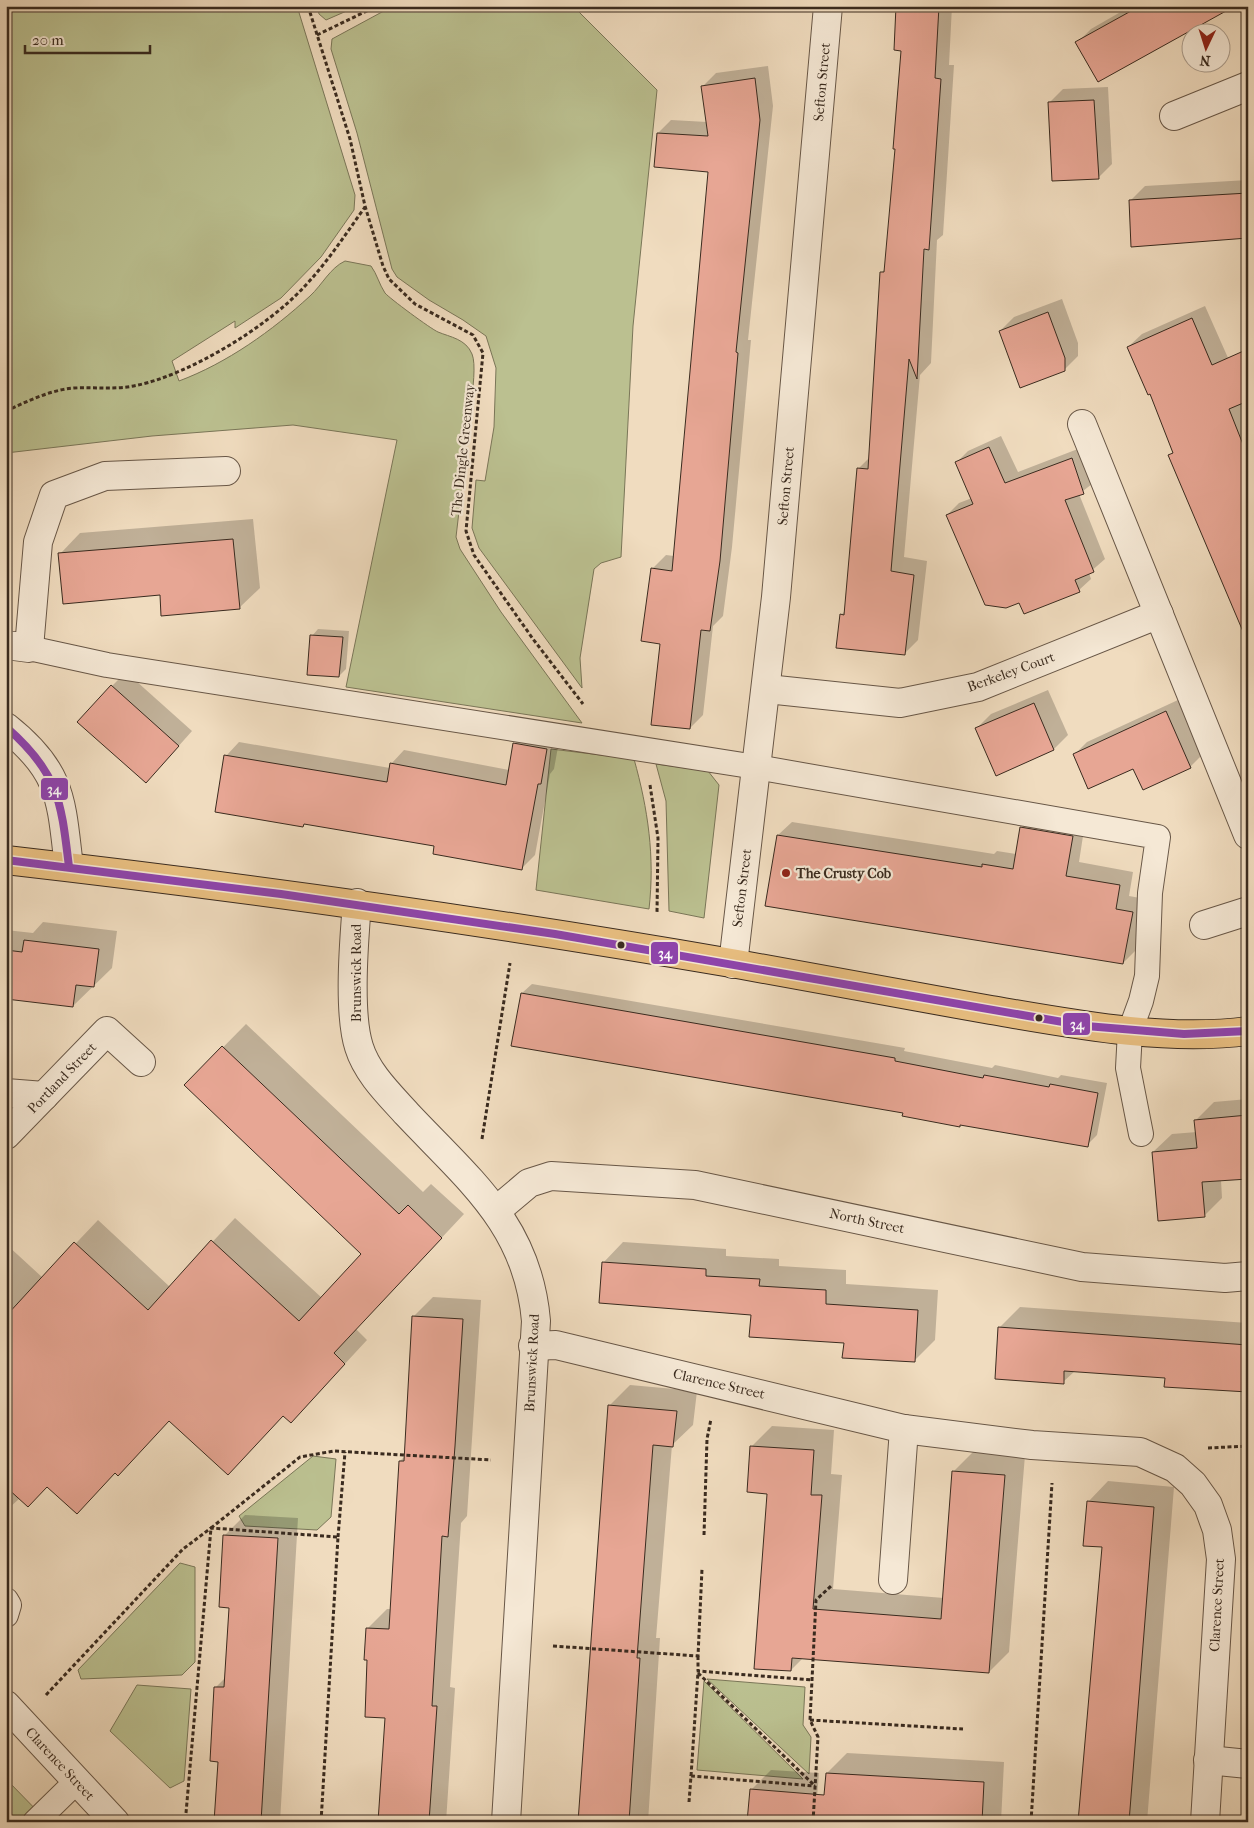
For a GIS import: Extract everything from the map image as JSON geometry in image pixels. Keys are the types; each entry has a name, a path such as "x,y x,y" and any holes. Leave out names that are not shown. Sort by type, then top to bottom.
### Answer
{"main road":[{"path":"6,860 357,904 650,950 1062,1022 1130,1031 1212,1034 1248,1031"}],"street":[{"name":"Sefton Street","path":"733,964 767,689 828,6"},
{"path":"1174,116 1248,86"},
{"path":"1082,424 1248,834"},
{"path":"18,647 38,542 54,495 105,476 226,471"},
{"name":"Berkeley Court","path":"767,689 900,703 978,687 1159,614"},
{"path":"6,727 21,739 40,760 55,783 62,809 69,867"},
{"name":"Brunswick Road","path":"357,904 354,958 354,1022 359,1047 367,1065 388,1094 497,1210 524,1260 530,1279 536,1321 533,1346 506,1822"},
{"path":"1204,925 1248,910"},
{"name":"Portland Street","path":"6,1135 108,1031 141,1062"},
{"path":"6,1093 44,1096"},
{"name":"North Street","path":"497,1210 529,1183 551,1176 695,1184 1082,1266 1225,1278 1248,1276"},
{"name":"Clarence Street","path":"533,1346 556,1345 904,1429 1032,1445 1140,1452 1175,1468 1193,1484 1208,1505 1218,1530 1221,1559 1205,1822"},
{"path":"892,1580 904,1429"},
{"name":"Clarence Street","path":"14,1713 115,1822"},
{"path":"1208,1760 1248,1764"}],"lane":[{"path":"18,647 106,665 631,749 756,767 1158,837 1150,893 1147,976 1142,1002 1130,1031 1128,1068 1141,1134"},
{"path":"6,1600 9,1606 6,1615"},
{"path":"35,1822 76,1782"}],"path":[{"name":"The Dingle Greenway","path":"308,6 350,139 365,206 383,266 393,284 414,304 473,336 483,353 468,489 466,531 468,542 474,555 533,639 584,706"},
{"path":"317,35 377,6"},
{"path":"6,411 40,395 74,388 122,389 149,383 212,356 257,327 301,290 325,263 365,206"},
{"path":"631,749 644,763 652,793 658,838 657,910 650,950"},
{"path":"482,1142 510,963"},
{"path":"704,1535 707,1439 712,1415"},
{"path":"14,1713 183,1549 300,1458 334,1451 526,1463"},
{"path":"321,1822 345,1452"},
{"path":"1032,1822 1052,1481"},
{"path":"211,1528 338,1537"},
{"path":"186,1813 211,1528"},
{"path":"688,1802 698,1672 702,1569"},
{"path":"813,1822 818,1737 810,1720 816,1600 831,1586"},
{"path":"550,1645 698,1656"},
{"path":"698,1672 812,1680"},
{"path":"698,1672 815,1786"},
{"path":"810,1720 963,1728"},
{"path":"691,1776 815,1786"}],"green space":[{"path":"6,6 297,6 355,195 354,210 321,257 281,298 235,328 235,321 172,361 179,381 214,365 265,334 310,296 330,272 345,261 371,266 388,296 434,330 457,339 466,345 472,354 474,378 470,413 458,476 462,486 456,537 460,549 501,612 582,723 346,687 397,440 293,425 152,436 6,453"},
{"path":"317,6 358,6 326,20 319,14"},
{"path":"393,6 573,6 657,90 633,326 621,557 601,563 594,569 580,658 582,688 479,548 472,528 476,480 485,481 494,427 496,368 486,336 429,300 397,277 392,269 357,133 331,49 332,39"},
{"path":"551,749 634,759 643,796 651,852 649,909 536,890"},
{"path":"656,764 708,771 719,785 704,918 669,911 666,801"},
{"path":"313,1456 336,1459 331,1517 317,1530 245,1526 239,1516"},
{"path":"180,1563 195,1567 195,1662 182,1675 81,1679 78,1670"},
{"path":"707,1679 805,1687 803,1725 811,1737 809,1774"},
{"path":"704,1681 803,1779 697,1770"},
{"path":"137,1685 191,1689 184,1781 170,1788 110,1731"},
{"path":"6,1779 48,1822 6,1822"}],"building":[{"path":"896,6 939,6 935,78 941,79 929,250 924,249 917,379 909,359 891,571 914,575 905,655 836,648 840,614 844,615 857,468 868,469 880,272 884,272 895,149 893,149 901,51 894,50"},
{"path":"1140,6 1235,6 1206,22 1182,22 1182,35 1098,82 1075,42"},
{"path":"755,78 760,120 736,352 738,353 720,561 710,631 701,630 690,729 651,725 660,644 641,641 651,568 672,571 708,172 654,167 657,133 708,136 701,86"},
{"path":"1094,100 1099,179 1052,181 1048,102"},
{"path":"1248,193 1248,238 1131,247 1129,200"},
{"path":"1048,312 1065,358 1065,371 1020,388 999,331"},
{"path":"1192,318 1212,365 1248,349 1248,401 1229,409 1248,457 1247,641 1168,455 1173,453 1150,394 1148,395 1127,347"},
{"path":"989,447 1005,483 1072,458 1084,494 1065,500 1094,572 1075,580 1080,592 1024,614 1019,603 1006,608 985,605 946,515 973,504 955,462"},
{"path":"233,539 240,609 161,616 160,595 63,604 58,553"},
{"path":"310,635 343,637 339,677 307,675"},
{"path":"111,685 179,746 146,783 77,722"},
{"path":"1034,703 1054,750 996,776 975,728"},
{"path":"1166,711 1191,768 1143,790 1133,769 1088,789 1073,754"},
{"path":"513,743 547,749 541,784 538,784 522,870 433,854 434,846 304,824 303,827 215,812 224,755 387,782 390,763 506,785"},
{"path":"1020,827 1073,836 1066,876 1120,885 1116,909 1133,912 1123,964 765,906 777,835 982,867 982,864 1013,869"},
{"path":"24,940 99,949 94,987 76,985 73,1007 6,999 6,950 22,952"},
{"path":"521,993 895,1058 895,1061 983,1078 984,1075 1049,1087 1050,1084 1098,1093 1088,1147 960,1125 960,1127 902,1116 903,1113 511,1046"},
{"path":"222,1046 399,1214 408,1205 442,1238 334,1353 345,1364 291,1423 283,1416 228,1475 169,1421 118,1476 115,1473 77,1514 47,1487 28,1507 6,1487 6,1316 74,1242 148,1310 211,1240 299,1321 361,1254 184,1085"},
{"path":"1248,1115 1248,1179 1202,1182 1205,1217 1158,1221 1152,1152 1197,1148 1194,1120"},
{"path":"602,1262 706,1269 706,1276 760,1279 759,1286 826,1290 826,1304 918,1310 915,1362 842,1358 844,1343 749,1337 751,1315 599,1303"},
{"path":"412,1316 463,1319 455,1446 448,1537 442,1536 432,1706 437,1706 429,1822 378,1822 385,1718 365,1717 367,1660 364,1660 366,1628 389,1629 399,1461 404,1461"},
{"path":"998,1327 1248,1345 1248,1392 1164,1387 1165,1378 1064,1371 1064,1384 995,1379"},
{"path":"608,1405 677,1411 673,1447 653,1445 637,1658 640,1658 629,1822 578,1822"},
{"path":"750,1446 814,1450 811,1495 822,1495 813,1609 941,1619 952,1471 1005,1475 989,1673 792,1658 791,1671 754,1669 767,1494 747,1492"},
{"path":"1087,1501 1154,1507 1129,1822 1078,1822 1102,1547 1083,1546"},
{"path":"223,1535 278,1538 261,1822 214,1822 218,1762 210,1761 214,1687 224,1687 229,1608 219,1607"},
{"path":"826,1773 984,1782 982,1822 747,1822 750,1789 824,1795"}],"transit line":[{"name":"34","path":"6,727 24,744 47,774 60,806 69,867"},
{"name":"34","path":"6,860 281,894 555,934 1086,1026 1184,1034 1248,1031"}],"place":[{"name":"The Crusty Cob","path":"786,873"}]}
